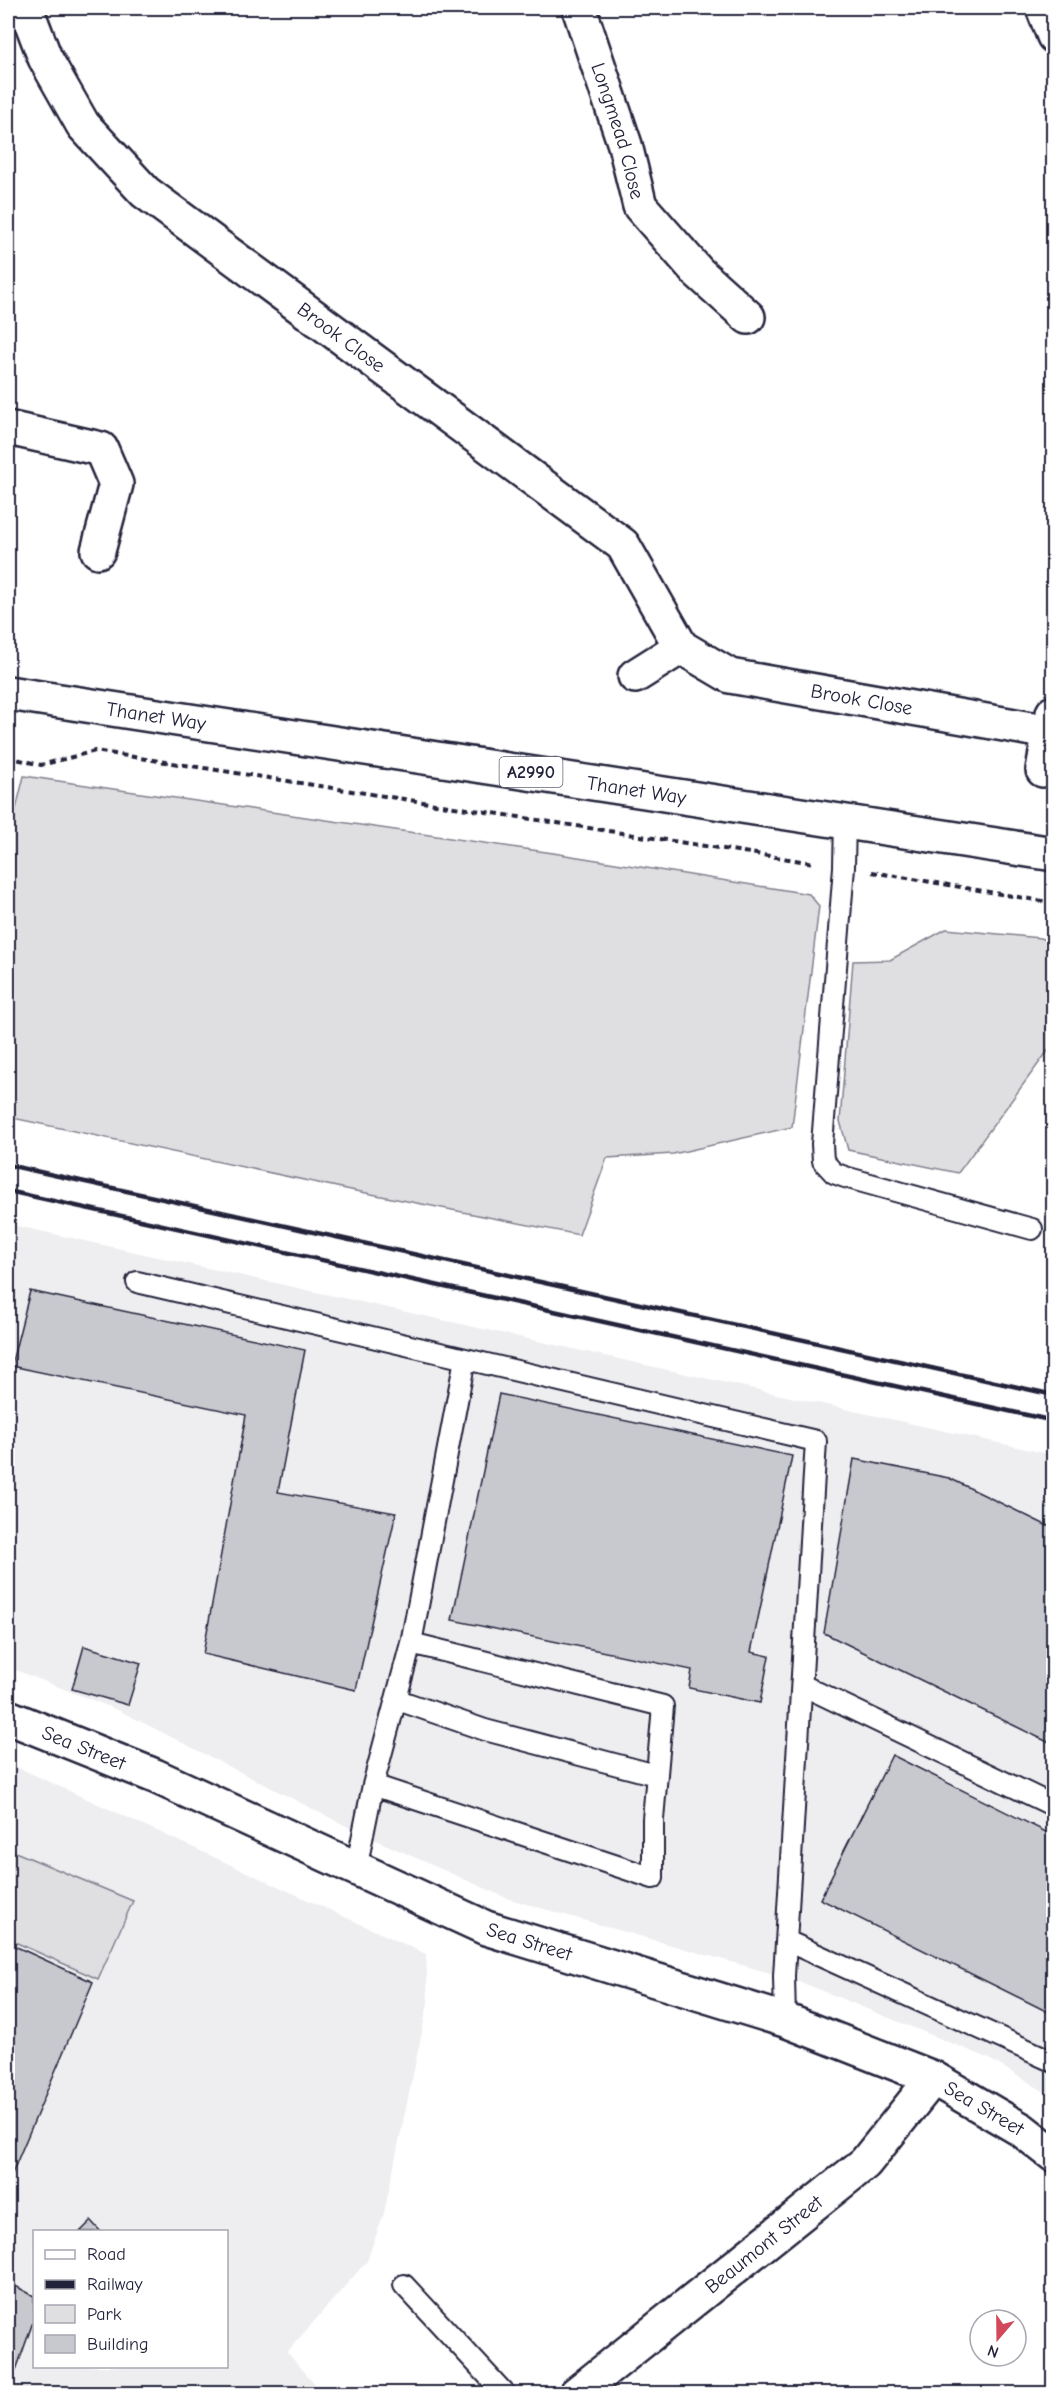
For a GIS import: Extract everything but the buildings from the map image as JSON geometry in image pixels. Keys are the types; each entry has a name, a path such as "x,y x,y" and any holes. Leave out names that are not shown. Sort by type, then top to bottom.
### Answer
{"street":[{"name":"Brook Close","path":"26,8 45,58 83,125 145,192 623,545 681,647 730,676 1051,722 1043,770"},
{"name":"Longmead Close","path":"579,8 625,145 640,206 692,281 748,317"},
{"path":"1043,8 1053,36"},
{"path":"8,428 101,449 116,484 98,551"},
{"path":"635,676 681,647"},
{"name":"Thanet Way","path":"8,693 845,820 1053,854"},
{"name":"Sea Street","path":"8,1717 155,1776 486,1928 784,2020 933,2078 1022,2130 1053,2155"},
{"name":"Beaumont Street","path":"576,2394 865,2163 933,2078"}],"lane":[{"path":"845,820 844,867 822,1144 823,1161 834,1173 845,1177 1032,1229"},
{"path":"137,1282 816,1441 784,2020"},
{"path":"356,1869 373,1785 398,1700 411,1643 465,1359"},
{"path":"373,1785 653,1878 656,1775 663,1706 411,1643"},
{"path":"801,1686 1053,1806"},
{"path":"398,1700 485,1730 656,1775"},
{"path":"787,1941 1053,2062"},
{"path":"404,2285 505,2394"}],"path":[{"path":"8,757 41,765 95,750 844,867 1053,903"}],"shaded area":[{"path":"8,1224 1053,1455 1053,2097 988,2058 798,1981 509,1899 362,1834 120,1711 8,1667"},
{"path":"8,1763 426,1954 428,2003 384,2213 367,2261 287,2352 323,2393 8,2393"}],"green space":[{"path":"24,776 553,853 809,894 819,906 792,1127 673,1154 607,1158 579,1235 351,1190 8,1117 8,842"},
{"path":"946,929 1040,938 1054,943 1053,1044 958,1173 848,1150 840,1121 853,961 890,960"},
{"path":"8,1849 133,1901 98,1979 8,1939"}],"railway":[{"path":"8,1165 1054,1395"},
{"path":"8,1191 1054,1421"}]}
